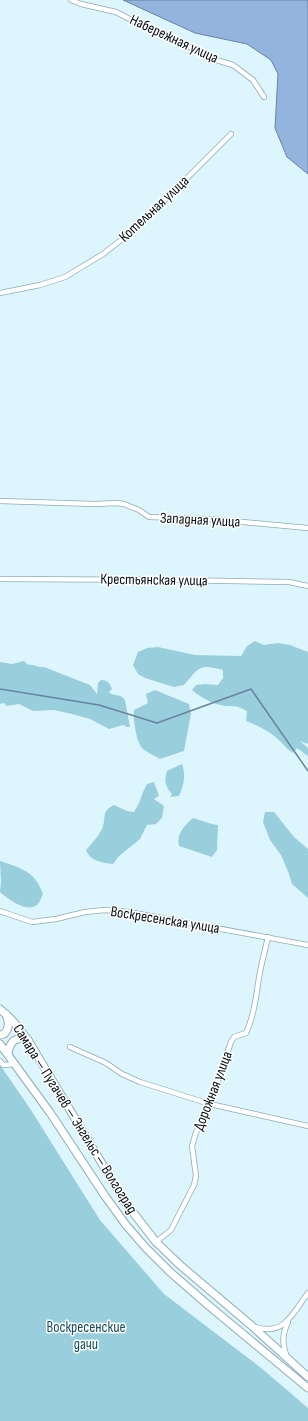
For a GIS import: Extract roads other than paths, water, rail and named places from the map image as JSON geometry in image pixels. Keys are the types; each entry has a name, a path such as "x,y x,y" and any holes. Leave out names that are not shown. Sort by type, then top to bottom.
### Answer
{"main road":[{"path":"0,1035 4,1034 9,1027 9,1022 3,1012"},
{"name":"Самара — Пугачев — Энгельс — Волгоград","path":"3,1012 23,1032 125,1202 156,1242 308,1377"},
{"path":"8,1054 11,1043 16,1039 21,1038 28,1040"},
{"name":"Самара — Пугачев — Энгельс — Волгоград","path":"0,1044 51,1114 105,1196 126,1225 146,1248 169,1271 208,1305 308,1388"}],"street":[{"name":"Набережная улица","path":"71,0 116,12 216,60 233,65 253,80 264,97"},
{"name":"Котельная улица","path":"0,293 40,285 65,277 103,254 140,225 231,134"},
{"name":"Западная улица","path":"0,501 95,504 116,502 139,510 149,517 210,519 308,528"},
{"name":"Крестьянская улица","path":"0,579 282,582 308,586"},
{"name":"Воскресенская улица","path":"0,911 32,922 56,919 85,912 105,910 129,912 308,945"},
{"name":"Дорожная улица","path":"156,1242 171,1230 194,1185 196,1176 192,1146 196,1132 206,1116 231,1042 234,1038 246,1033 249,1026 255,1004 268,938"},
{"path":"70,1047 140,1082 210,1104 308,1126"},
{"path":"0,1061 3,1065 15,1064"},
{"path":"252,1326 264,1330 278,1328 289,1318 308,1293"},
{"path":"288,1358 282,1340 289,1318"}],"waterway":[{"path":"0,689 99,705 157,723 251,689 308,771"}],"park label":[{"name":"Воскресенские дачи","path":"86,1336"}]}
